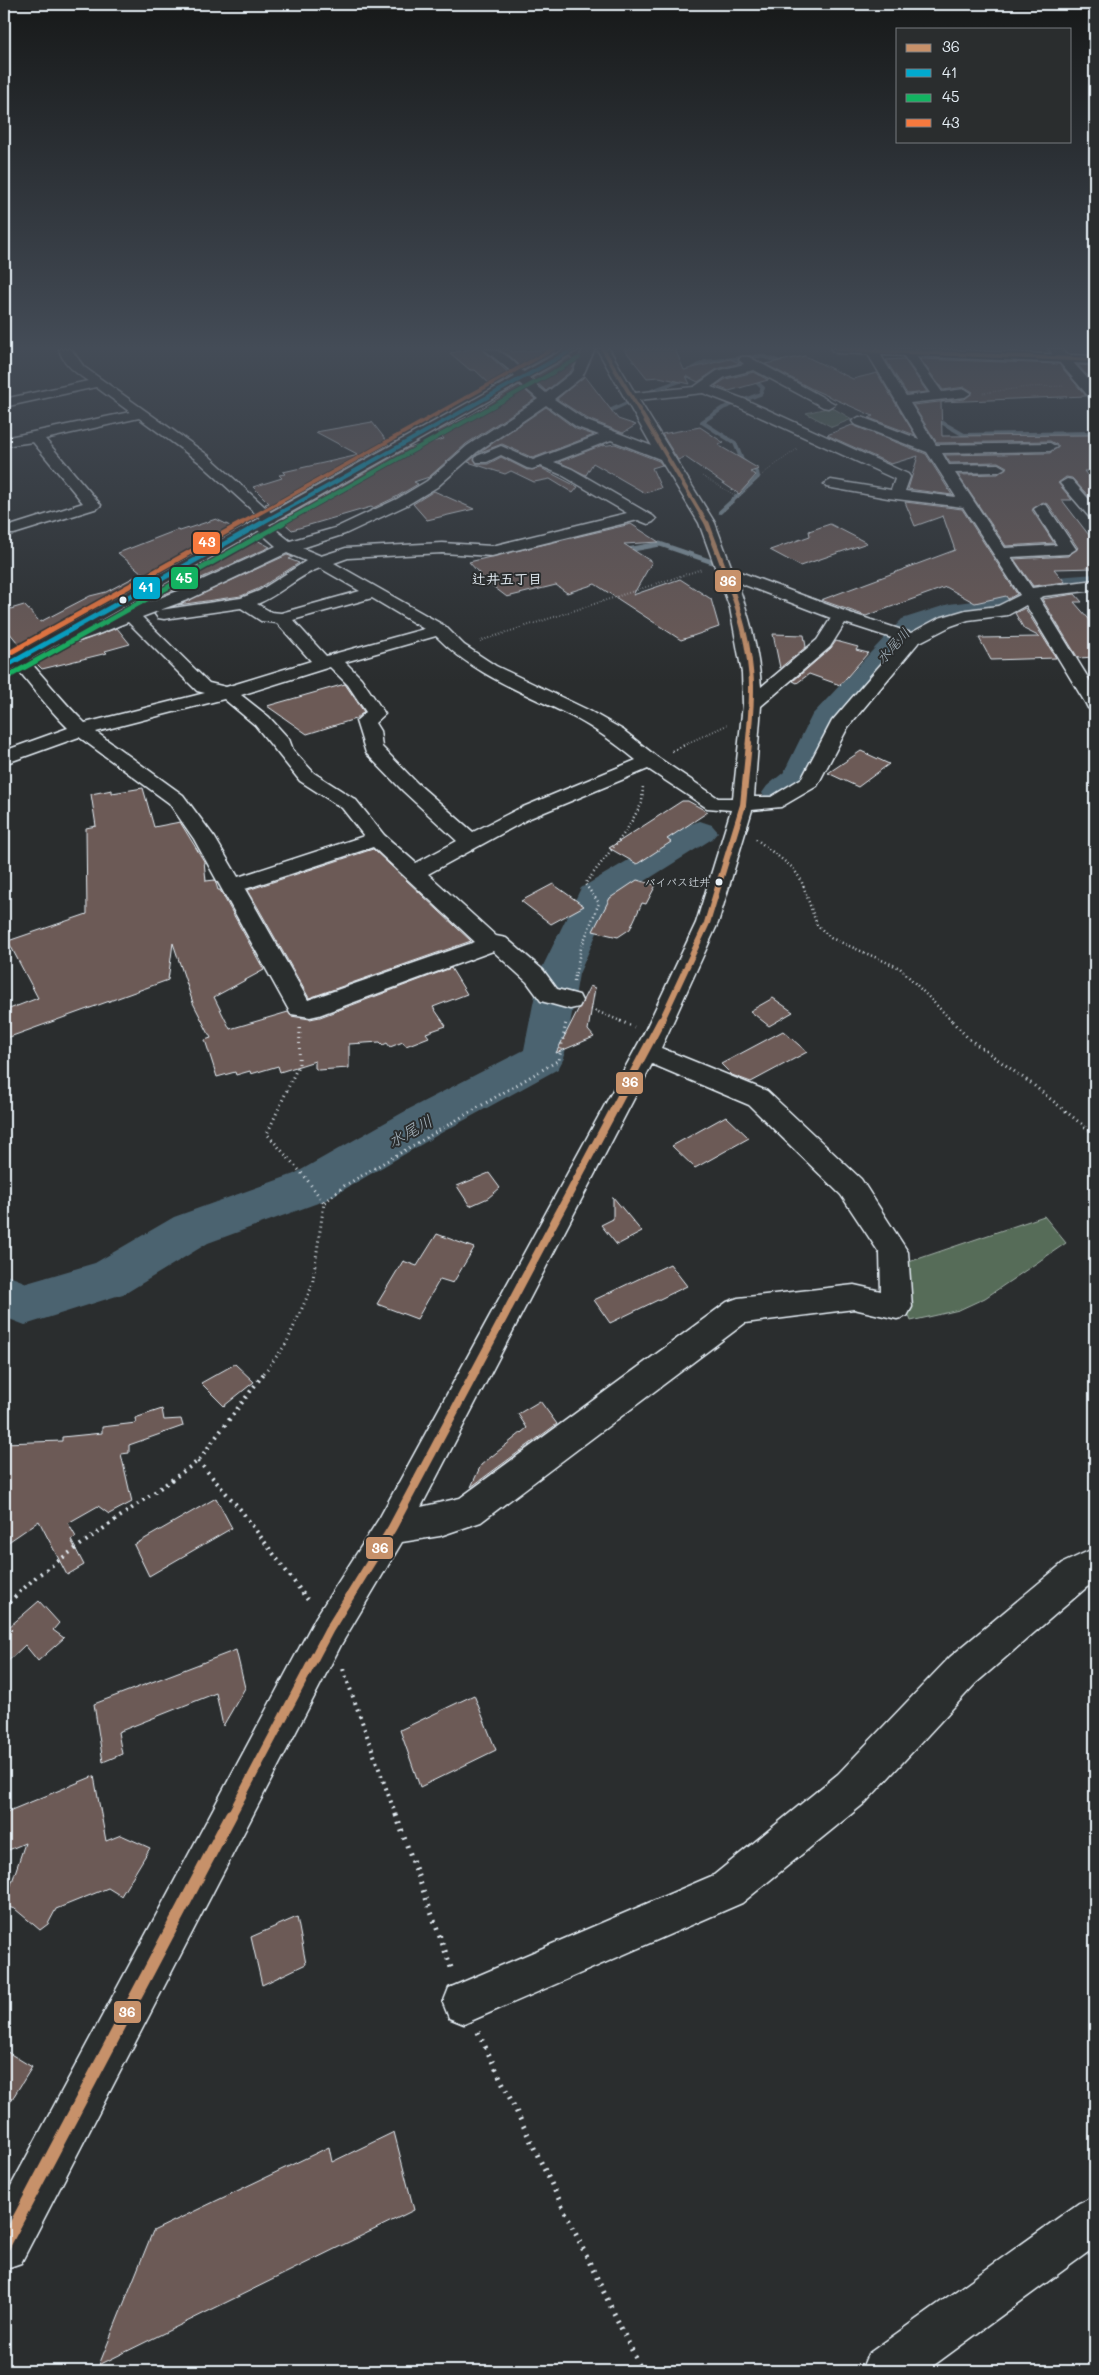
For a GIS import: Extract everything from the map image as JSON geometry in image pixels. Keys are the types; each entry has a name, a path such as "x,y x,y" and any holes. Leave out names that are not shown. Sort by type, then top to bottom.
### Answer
{"street":[{"path":"10,531 93,505 55,460"},
{"path":"205,460 287,546 375,592 408,614 438,630 458,649 490,670 582,714 616,734 650,761 704,799 741,814 786,798 810,782 839,725 912,639 959,617 1002,611 1040,591 1095,585"},
{"path":"377,460 11,663 41,684 58,708 81,730 176,799 204,838 300,1008 310,1009 491,944 498,944 506,950 562,999"},
{"path":"55,638 75,636 132,617 202,588 287,546 340,531 402,502 432,484 460,460"},
{"path":"521,460 532,465 549,460"},
{"path":"4,2246 329,1630 392,1528 651,1044 707,923 741,814 752,709 752,673 738,608 707,523 667,460"},
{"path":"865,460 903,477 896,495"},
{"path":"939,460 1029,596 1095,704"},
{"path":"543,462 567,472 656,524"},
{"path":"946,470 998,468"},
{"path":"1068,483 1095,515"},
{"path":"831,484 896,495 967,502"},
{"path":"1000,553 1068,549 1042,509"},
{"path":"132,617 244,603 265,595 306,567 346,553 442,548 492,551 639,515"},
{"path":"724,567 841,616 912,639"},
{"path":"244,603 268,617 282,618 375,592"},
{"path":"752,709 824,643 841,616"},
{"path":"132,617 203,687 227,693 262,721 282,742 284,751 307,777 349,804 377,840 491,944"},
{"path":"282,618 327,661 355,682 376,714 365,721 370,731 370,740 374,749 410,787 472,843"},
{"path":"4,758 81,730 227,693 327,661 438,630"},
{"path":"413,873 523,814 650,761"},
{"path":"232,886 377,840"},
{"path":"392,1528 440,1520 470,1511 738,1311 854,1297 897,1307 894,1252 851,1187 758,1098 651,1044"},
{"path":"464,2003 728,1889 852,1788 963,1670 1076,1575 1095,1565"},
{"path":"885,2371 1095,2219"}],"path":[{"path":"707,523 729,508 764,473 781,460"},
{"path":"458,649 724,567"},
{"path":"4,1607 37,1576 198,1461 286,1344 312,1286 324,1203 344,1186 559,1060 562,999 599,903 585,884 626,831 642,803 643,780 650,761 752,709"},
{"path":"741,814 801,880 817,925 831,938 900,968 969,1039 1032,1084 1095,1135"},
{"path":"562,999 651,1044"},
{"path":"300,1008 299,1064 267,1134 305,1177 324,1203"},
{"path":"198,1461 240,1510 329,1630 464,2003 642,2371"}],"green space":[{"path":"1044,1216 1066,1243 985,1298 959,1310 911,1321 905,1306 903,1264"}],"building":[{"path":"337,460 361,460 271,510 265,504 269,503 253,487 282,478 279,475 285,474 283,472"},
{"path":"387,460 448,460 429,477 414,482 418,484 373,508 292,530 281,520"},
{"path":"475,460 477,464 488,464 496,460 507,460 527,470 541,468 578,487 573,493 550,479 534,482 511,471 505,474 468,462"},
{"path":"565,460 656,460 662,465 652,468 661,488 645,493 593,463 586,475 559,462"},
{"path":"689,460 743,460 759,469 750,472 756,475 739,494"},
{"path":"882,460 905,460 891,464"},
{"path":"917,460 930,460 952,495 908,489"},
{"path":"948,460 1095,460 1095,471 1084,471 1095,485 1095,500 1092,500 1072,478 1066,477 1058,483 1072,500 1062,500 1095,543 1095,568 1054,569 1065,582 1033,586 1014,559 1068,556 1078,548 1049,505 1043,502 1032,510 1054,543 1006,546 958,475 998,474 1007,467 998,462 950,463"},
{"path":"434,491 474,509 427,520 413,504"},
{"path":"905,502 962,509 1017,594 1008,599 1006,596 975,603 946,587 866,616 821,600 955,550 943,516 915,526"},
{"path":"216,519 236,529 22,648 4,626 4,611 24,605 40,622 90,596 106,592 142,573 118,553 177,530 180,531"},
{"path":"631,524 659,542 624,544 652,562 633,595 680,579 711,599 719,627 681,640 595,584 567,593 556,585 507,597 486,581 469,562"},
{"path":"830,524 867,543 800,566 770,550 810,536 809,531"},
{"path":"251,537 270,547 177,589 121,611"},
{"path":"287,555 293,557 289,559 299,563 258,589 241,596 178,605"},
{"path":"1075,594 1082,602 1074,602 1095,626 1095,657 1078,658 1042,599"},
{"path":"1025,608 1056,658 991,660 979,638 1040,637 1024,629 1015,613"},
{"path":"117,628 130,644 105,651 107,653 42,669 33,660 60,645 79,642"},
{"path":"773,634 804,635 806,647 780,668"},
{"path":"836,641 858,647 856,650 868,653 840,685 809,674 797,683 793,681 831,648"},
{"path":"345,684 364,712 355,719 307,734 267,706"},
{"path":"861,751 889,764 858,787 828,773"},
{"path":"143,788 154,827 180,822 204,861 206,881 215,880 218,890 220,890 264,970 214,997 230,1029 288,1012 291,1016 310,1019 320,1017 451,968 467,994 433,1007 446,1026 426,1033 429,1037 406,1046 403,1042 390,1047 387,1043 383,1045 380,1042 349,1044 349,1068 318,1070 315,1068 315,1061 280,1072 278,1066 251,1074 250,1071 236,1075 235,1072 217,1077 205,1040 211,1038 193,1003 173,943 168,980 4,1039 4,1011 38,998 8,941 87,914 86,828 96,826 91,794 112,790 112,793"},
{"path":"682,801 688,801 708,812 667,839 671,842 637,864 609,848"},
{"path":"373,849 471,941 309,998 248,890"},
{"path":"637,880 656,885 646,904 642,903 630,929 618,937 593,931 610,898"},
{"path":"553,884 584,906 551,924 521,901"},
{"path":"590,986 595,988 588,1030 594,1037 556,1053"},
{"path":"773,998 793,1012 769,1026 750,1011"},
{"path":"783,1031 807,1052 751,1082 732,1075 721,1064"},
{"path":"726,1116 749,1138 695,1168 672,1146"},
{"path":"489,1173 500,1188 488,1198 470,1206 457,1186"},
{"path":"613,1197 642,1232 617,1245 601,1225 613,1219"},
{"path":"437,1234 474,1248 453,1283 440,1279 417,1319 377,1304 403,1261 417,1266"},
{"path":"670,1264 687,1286 610,1323 594,1300"},
{"path":"235,1364 254,1382 224,1406 201,1383"},
{"path":"540,1401 557,1424 471,1487 481,1465 527,1428 518,1414"},
{"path":"162,1409 164,1420 181,1419 183,1426 129,1445 129,1453 121,1454 132,1502 109,1514 98,1506 68,1523 76,1537 71,1540 84,1565 67,1575 39,1521 4,1545 4,1443 62,1441 62,1437 102,1433 102,1427 136,1423 135,1418"},
{"path":"216,1498 232,1528 149,1576 134,1545"},
{"path":"39,1601 59,1623 53,1630 64,1638 38,1661 25,1645 4,1665 4,1637 12,1630 9,1627"},
{"path":"236,1650 245,1688 223,1726 216,1693 118,1732 122,1754 103,1762 94,1704"},
{"path":"474,1695 496,1750 420,1787 400,1730"},
{"path":"94,1776 106,1841 121,1835 150,1848 121,1896 108,1888 56,1909 48,1924 40,1930 15,1909 4,1906 25,1843 4,1852 4,1813"},
{"path":"297,1917 306,1964 262,1985 251,1937"},
{"path":"4,2050 32,2067 4,2112"},
{"path":"394,2132 414,2210 99,2365 153,2231 329,2147 332,2162"}],"waterway":[{"path":"463,462 469,460"},
{"path":"720,512 758,477 757,472 742,460"},
{"path":"622,551 660,544 721,565"},
{"name":"水尾川","path":"779,793 799,777 823,722 912,625 949,613 994,607 1012,600 1015,595 1031,587 1095,582"},
{"name":"水尾川","path":"4,1295 25,1304 109,1279 191,1230 310,1187 425,1121 543,1058 559,974 594,896 700,832"}],"transit line":[{"name":"43","path":"4,656 355,460"},
{"name":"41","path":"4,667 375,460"},
{"name":"45","path":"9,676 396,460"},
{"name":"36","path":"4,2246 329,1630 392,1528 655,1035 707,923 743,805 752,704 751,673 738,608 707,523 669,460"}],"place":[{"name":"バイパス辻井","path":"719,882"}],"district":[{"name":"辻井五丁目","path":"507,579"}]}
